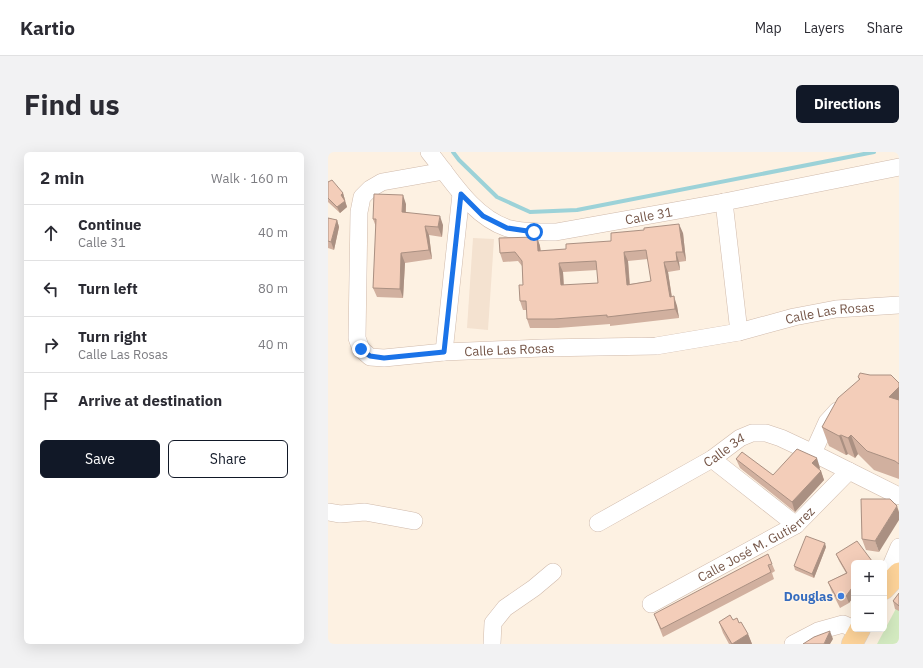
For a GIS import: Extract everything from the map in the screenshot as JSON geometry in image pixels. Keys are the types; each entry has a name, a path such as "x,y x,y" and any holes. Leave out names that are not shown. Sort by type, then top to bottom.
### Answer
{"main road":[{"path":"887,586 899,573"}],"street":[{"name":"Calle 31","path":"428,152 461,194 483,216 507,228 541,232 556,232 724,202 899,167"},
{"name":"Calle Las Rosas","path":"444,171 382,182 370,189 362,197 359,212 357,338 361,349 370,356 384,358 444,352 542,348 656,346 739,332 794,317 836,309 899,305"},
{"path":"444,352 461,194"},
{"path":"724,202 739,332"},
{"path":"813,453 826,422 848,400"},
{"name":"Calle 34","path":"598,523 712,459 740,438 752,433 766,432 813,453 899,496"},
{"path":"712,459 796,525"},
{"name":"Calle José M. Gutierrez","path":"651,604 796,525 849,471"},
{"path":"328,512 340,514 365,512 414,521"},
{"path":"887,575 899,547"},
{"path":"492,644 493,623 505,608 534,588 553,572"},
{"path":"793,644 818,631 843,624 851,629"}],"shaded area":[{"path":"473,238 494,239 488,330 467,328"}],"green space":[{"path":"899,603 899,644 877,644 883,632 887,632 887,625"}],"building":[{"path":"332,180 343,193 341,195 345,201 337,207 328,198 328,182"},
{"path":"374,194 403,195 402,212 440,216 438,227 425,226 429,250 401,253 400,289 373,288 376,219 373,219"},
{"path":"328,218 337,220 331,242 328,241"},
{"path":"679,224 683,252 676,252 677,261 664,262 670,297 674,296 675,309 607,317 607,315 554,319 527,319 526,301 520,301 519,285 523,285 522,261 515,252 500,253 499,238 537,237 538,251 566,249 566,244 611,241 611,233 644,230 644,228","holes":["646,250 651,281 627,285 624,252","596,261 598,283 561,285 559,263"]},
{"path":"860,373 870,375 891,375 899,383 899,387 889,397 899,400 899,464 895,461 867,451 851,435 848,438 841,435 839,436 822,427 838,398 860,379 858,377"},
{"path":"797,449 817,458 812,463 821,471 792,502 736,459 742,452 773,475"},
{"path":"861,499 890,499 897,506 875,541 862,539"},
{"path":"806,536 825,543 812,574 794,566"},
{"path":"857,541 871,560 851,560 851,589 846,596 838,600 828,582 847,573 836,554"},
{"path":"768,554 772,564 768,565 771,572 661,629 654,614"},
{"path":"899,593 899,606 893,601"},
{"path":"730,615 733,620 737,618 739,623 741,622 748,634 732,644 719,622"},
{"path":"830,631 824,644 803,644 814,637"}],"waterway":[{"path":"453,152 459,160 497,197 530,212 577,210 874,152"}],"place":[{"name":"Douglas","path":"841,596"}],"route":[{"path":"361,349 370,356 384,358 444,352 461,194 483,216 507,228 534,232"}]}
